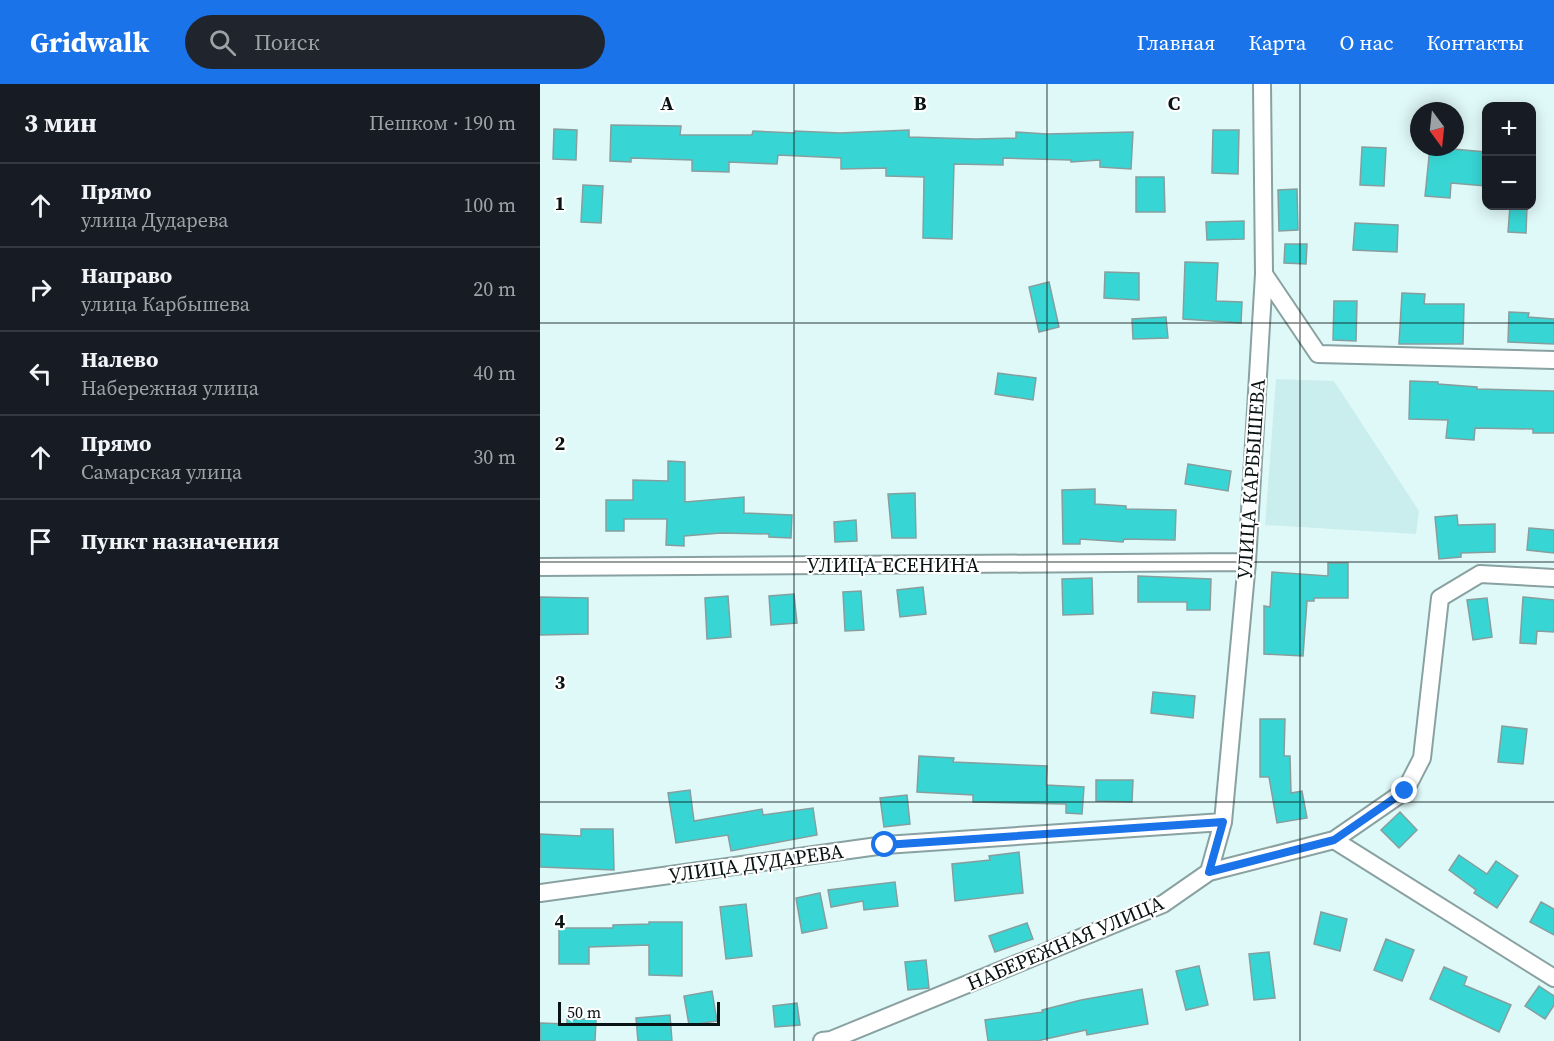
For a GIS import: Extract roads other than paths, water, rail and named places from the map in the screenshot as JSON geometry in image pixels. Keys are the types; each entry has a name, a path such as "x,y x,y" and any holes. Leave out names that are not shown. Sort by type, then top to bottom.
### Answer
{"street":[{"name":"УЛИЦА КАРБЫШЕВА","path":"1209,872 1223,822 1247,562 1264,274 1262,84"},
{"path":"1264,274 1318,354 1554,360"},
{"name":"УЛИЦА ЕСЕНИНА","path":"540,567 1247,562"},
{"path":"1554,578 1480,574 1440,598 1422,758 1405,791 1334,840 1554,978"},
{"name":"УЛИЦА ДУДАРЕВА","path":"540,893 885,845 1223,822"},
{"name":"НАБЕРЕЖНАЯ УЛИЦА","path":"822,1041 831,1040 1163,904 1209,872 1334,840"}]}
